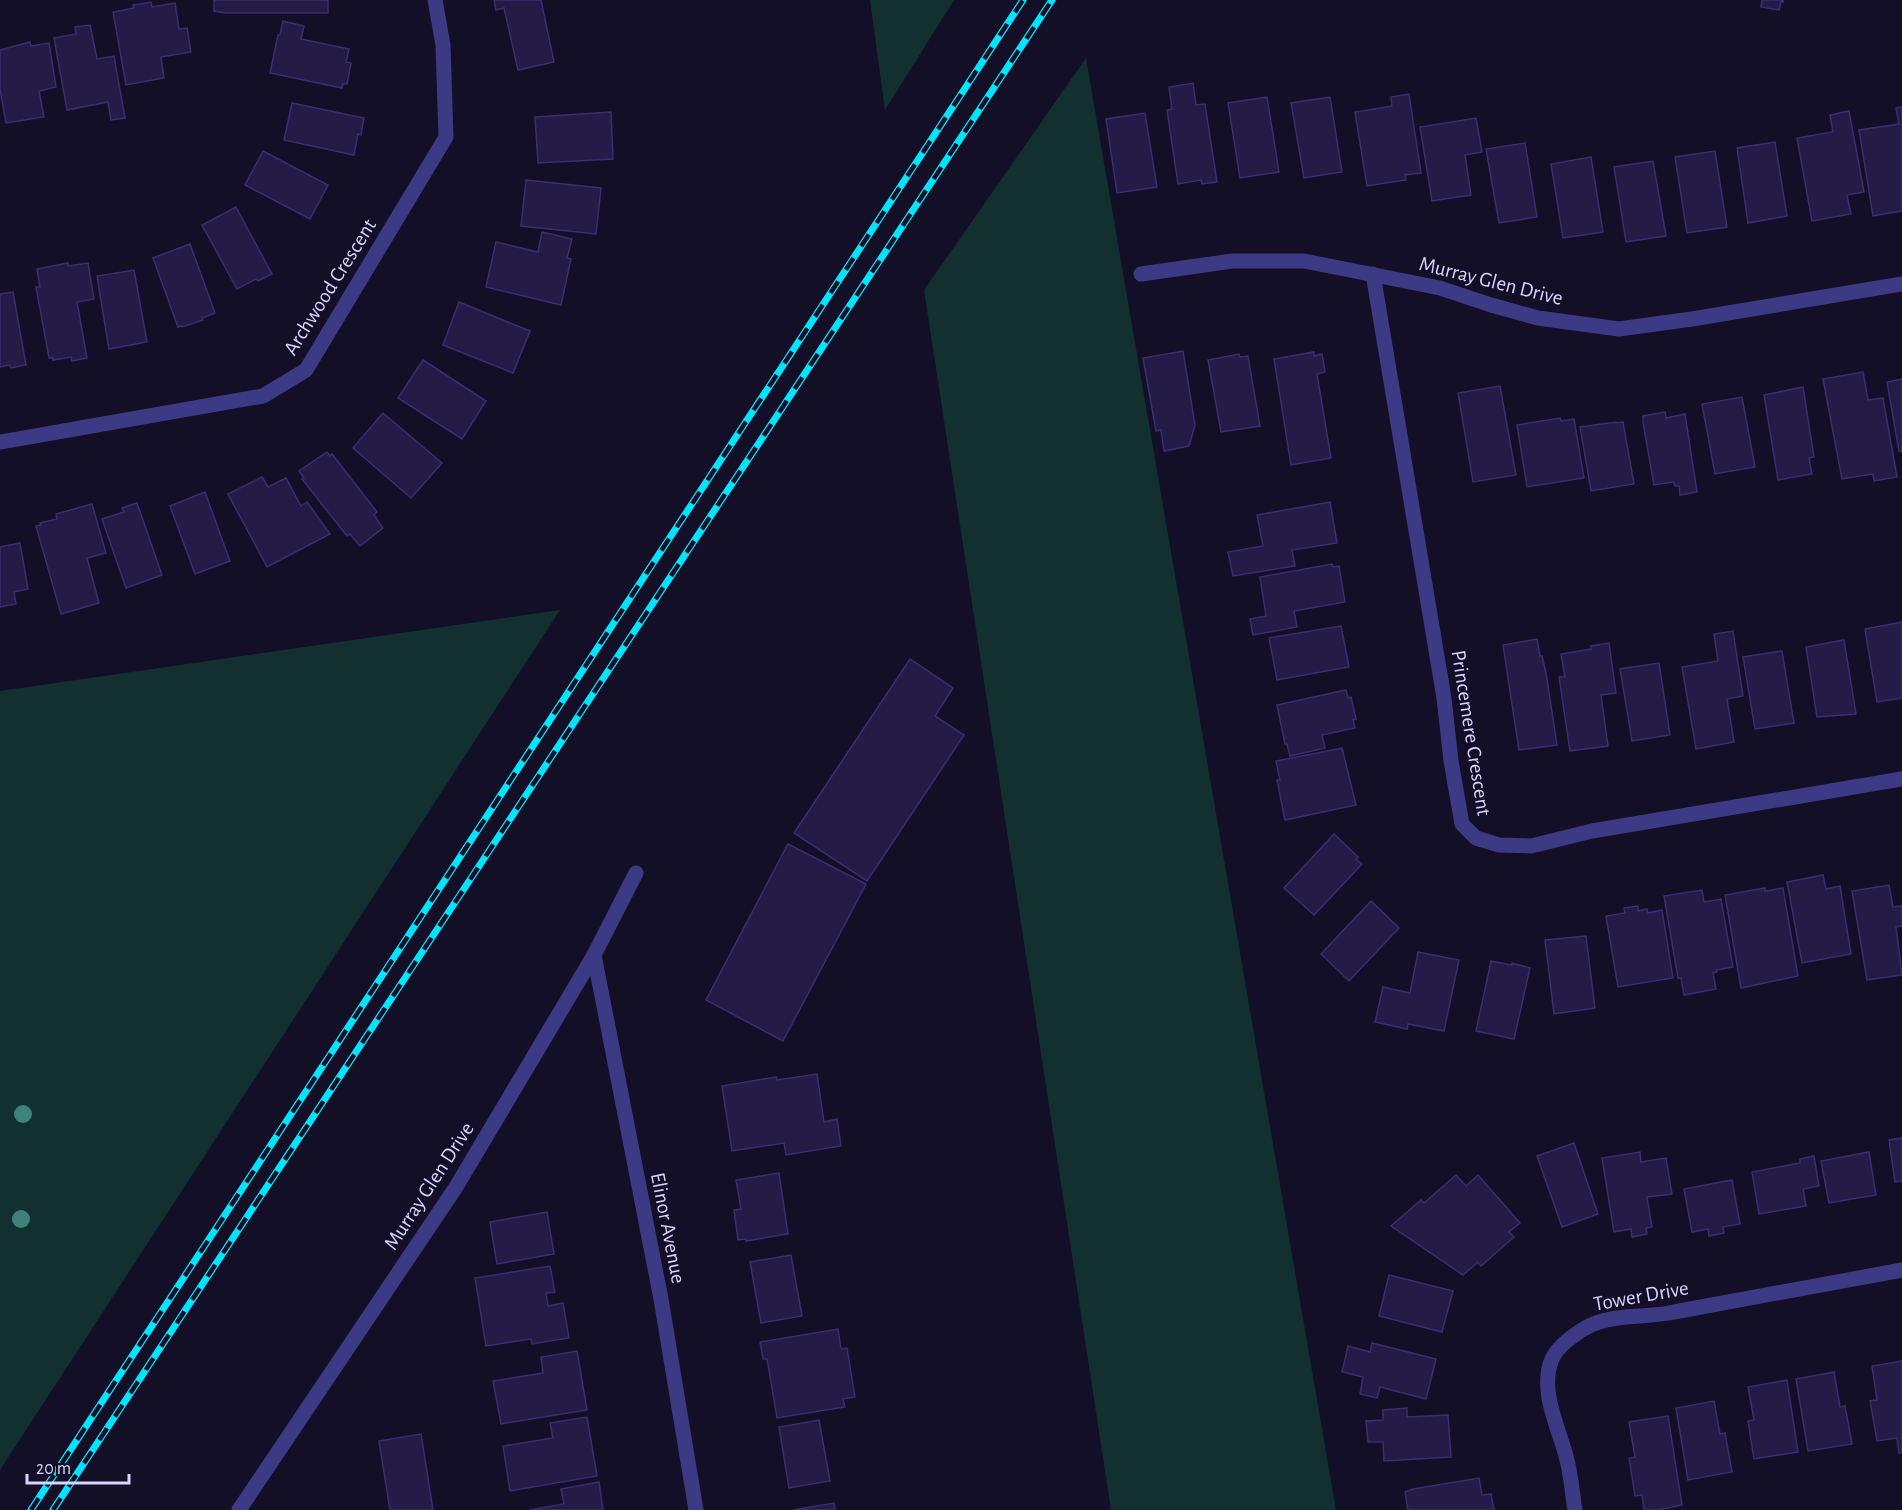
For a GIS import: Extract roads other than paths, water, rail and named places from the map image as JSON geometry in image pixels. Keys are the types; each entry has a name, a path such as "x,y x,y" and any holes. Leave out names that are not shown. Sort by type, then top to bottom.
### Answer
{"street":[{"name":"Archwood Crescent","path":"0,442 263,396 306,370 446,137 443,45 435,0"},
{"name":"Murray Glen Drive","path":"1141,274 1232,261 1304,261 1440,288 1539,318 1619,329 1902,284"},
{"name":"Princemere Crescent","path":"1373,274 1444,698 1451,761 1462,824 1476,838 1499,845 1531,846 1592,831 1902,779"},
{"name":"Murray Glen Drive","path":"240,1510 456,1188 594,955 636,873"},
{"name":"Elinor Avenue","path":"594,955 661,1299 696,1510"},
{"name":"Tower Drive","path":"1575,1510 1567,1458 1553,1415 1549,1379 1552,1359 1578,1332 1595,1323 1623,1317 1672,1313 1902,1270"}],"railway":[{"path":"31,1510 1023,0"},
{"path":"53,1510 1052,0"}]}
